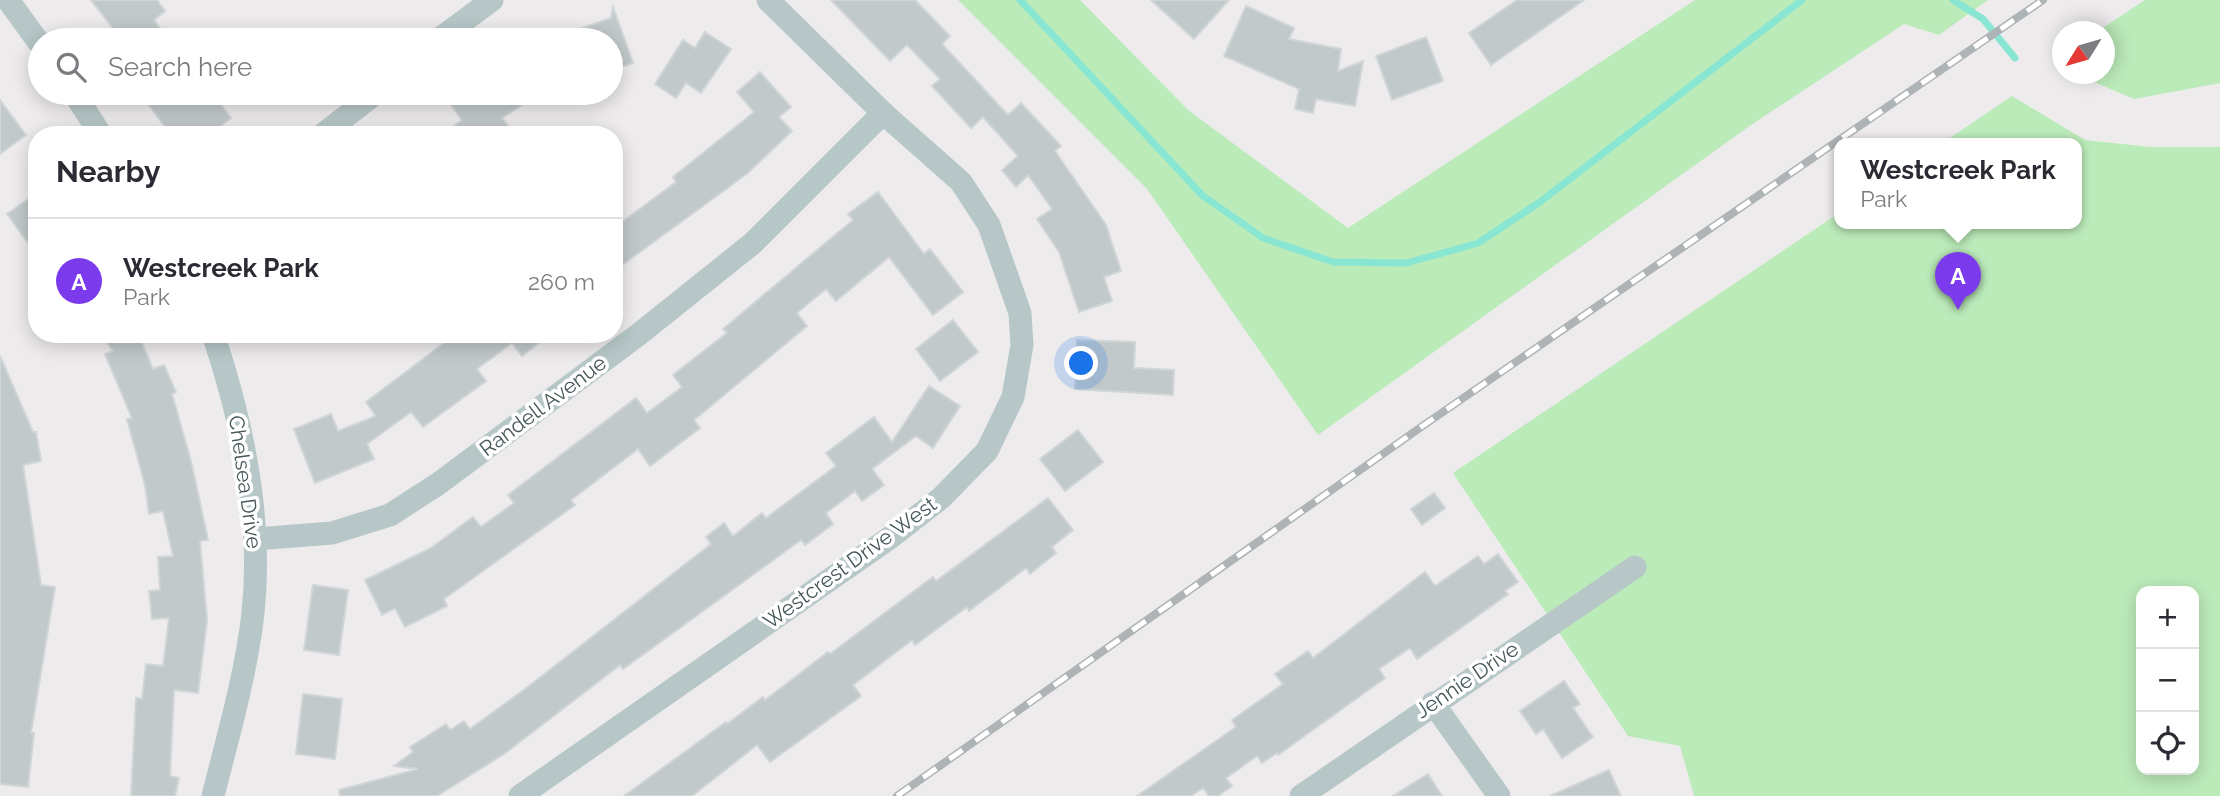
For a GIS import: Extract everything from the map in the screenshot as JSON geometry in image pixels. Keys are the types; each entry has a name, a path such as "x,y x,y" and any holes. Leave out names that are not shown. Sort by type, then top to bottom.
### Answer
{"street":[{"path":"8,0 28,28"},
{"path":"454,28 492,0"},
{"name":"Westcrest Drive West","path":"520,796 891,537 941,498 987,451 1013,397 1022,345 1020,313 989,225 961,182 883,113 768,0"},
{"path":"82,105 96,126"},
{"path":"334,126 361,105"},
{"name":"Randell Avenue","path":"256,539 332,533 390,515 438,484 638,335 753,243 883,113"},
{"name":"Chelsea Drive","path":"213,796 246,664 253,612 256,539 242,434 216,343"},
{"name":"Jennie Drive","path":"1301,796 1635,567"},
{"path":"1433,703 1499,796"}],"green space":[{"path":"958,0 1080,0 1188,110 1348,228 1695,0 1988,0 1939,35 1904,24 1751,125 1318,435 1147,189"},
{"path":"2145,0 2220,0 2220,83 2134,99 2099,84 2115,84 2113,21"},
{"path":"2012,96 2082,138 1950,138"},
{"path":"2082,138 2151,147 2220,147 2220,796 1694,796 1680,746 1628,736 1453,473 1834,216 1834,229 2082,229"}],"building":[{"path":"91,0 157,0 165,11 154,20 160,28 113,28"},
{"path":"831,0 915,0 950,36 942,44 1008,115 1021,103 1061,146 1055,151 1106,225 1121,271 1104,277 1112,301 1079,312 1059,252 1037,219 1052,209 1028,175 1016,187 1002,170 1018,156 983,117 971,128 932,86 940,79 907,45 890,61"},
{"path":"1151,0 1229,0 1194,39"},
{"path":"1517,0 1584,0 1491,65 1469,33"},
{"path":"1246,6 1294,28 1289,39 1341,49 1338,71 1363,61 1355,106 1316,99 1313,113 1295,109 1299,89 1224,56"},
{"path":"613,7 620,28 583,28 611,18"},
{"path":"705,32 731,49 701,93 686,83 676,98 655,84 683,40 695,48"},
{"path":"623,35 633,63 623,66"},
{"path":"1426,37 1443,81 1392,100 1376,56"},
{"path":"760,72 791,107 779,117 792,131 748,173 623,264 623,221 676,182 673,177 754,112 737,92"},
{"path":"0,100 26,135 0,154"},
{"path":"149,105 221,105 231,118 221,126 164,126"},
{"path":"451,105 522,105 502,118 507,126 454,126 462,120"},
{"path":"878,192 924,254 930,249 963,292 933,315 889,257 836,301 826,289 797,313 807,326 694,420 700,428 650,466 638,449 571,500 575,505 444,599 447,606 405,627 395,608 382,615 365,580 431,548 473,517 481,527 514,503 508,495 636,398 647,413 682,387 673,375 727,333 723,329 853,220 848,214"},
{"path":"28,199 28,243 7,214"},
{"path":"953,320 978,352 940,381 916,349"},
{"path":"1077,340 1135,342 1134,368 1174,370 1173,395 1075,389"},
{"path":"107,343 142,343 153,369 164,365 176,392 172,394 192,465 208,540 200,541 207,620 198,693 174,690 170,776 179,778 175,796 131,796 136,698 142,699 146,664 163,666 169,618 152,619 149,591 160,590 158,557 173,556 163,511 149,514 145,485 127,419 132,418 105,354 113,351"},
{"path":"444,343 512,343 477,369 486,381 423,427 411,412 367,444 374,459 315,483 294,429 331,414 338,431 376,416 366,402"},
{"path":"512,343 539,343 522,356"},
{"path":"0,356 33,432 36,432 41,461 23,465 41,585 55,587 31,733 34,733 28,787 0,784"},
{"path":"929,386 960,406 933,448 916,436 872,469 884,485 862,501 855,491 826,513 833,524 805,545 801,540 623,669 620,665 504,754 437,796 340,796 339,790 418,769 394,766 413,752 410,747 446,724 450,730 464,721 470,729 529,686 711,544 706,537 724,523 733,536 762,513 766,518 836,466 826,453 874,417 892,442"},
{"path":"1078,430 1103,462 1065,491 1040,459"},
{"path":"1434,493 1445,508 1422,525 1411,509"},
{"path":"1048,498 1073,530 1052,547 1056,553 1030,574 1026,568 969,611 967,607 915,645 912,640 853,685 861,696 770,762 757,745 692,796 624,796 726,722 727,724 763,697 765,700 828,652 830,654 933,577 936,581"},
{"path":"1498,554 1518,582 1505,591 1508,594 1417,659 1410,648 1379,669 1385,678 1278,755 1277,753 1262,763 1257,756 1226,778 1232,786 1218,796 1209,796 1203,788 1191,796 1137,796 1236,727 1232,720 1283,684 1275,674 1308,651 1313,658 1425,572 1435,586 1478,556 1484,564"},
{"path":"313,585 348,590 339,655 304,650"},
{"path":"1564,681 1580,704 1573,708 1593,737 1562,758 1543,729 1536,734 1520,711"},
{"path":"303,694 342,699 335,759 296,754"},
{"path":"1609,770 1621,796 1550,796 1588,779"},
{"path":"1428,774 1442,796 1393,796"}],"waterway":[{"path":"1020,0 1202,195 1263,238 1333,262 1407,263 1478,243 1540,202 1802,0"},
{"path":"1953,0 1983,19 2015,58"}],"railway":[{"path":"1842,138 2043,0"},
{"path":"897,796 1424,425 1834,143"}],"place":[{"name":"Westcreek Park","path":"1958,310"}]}
